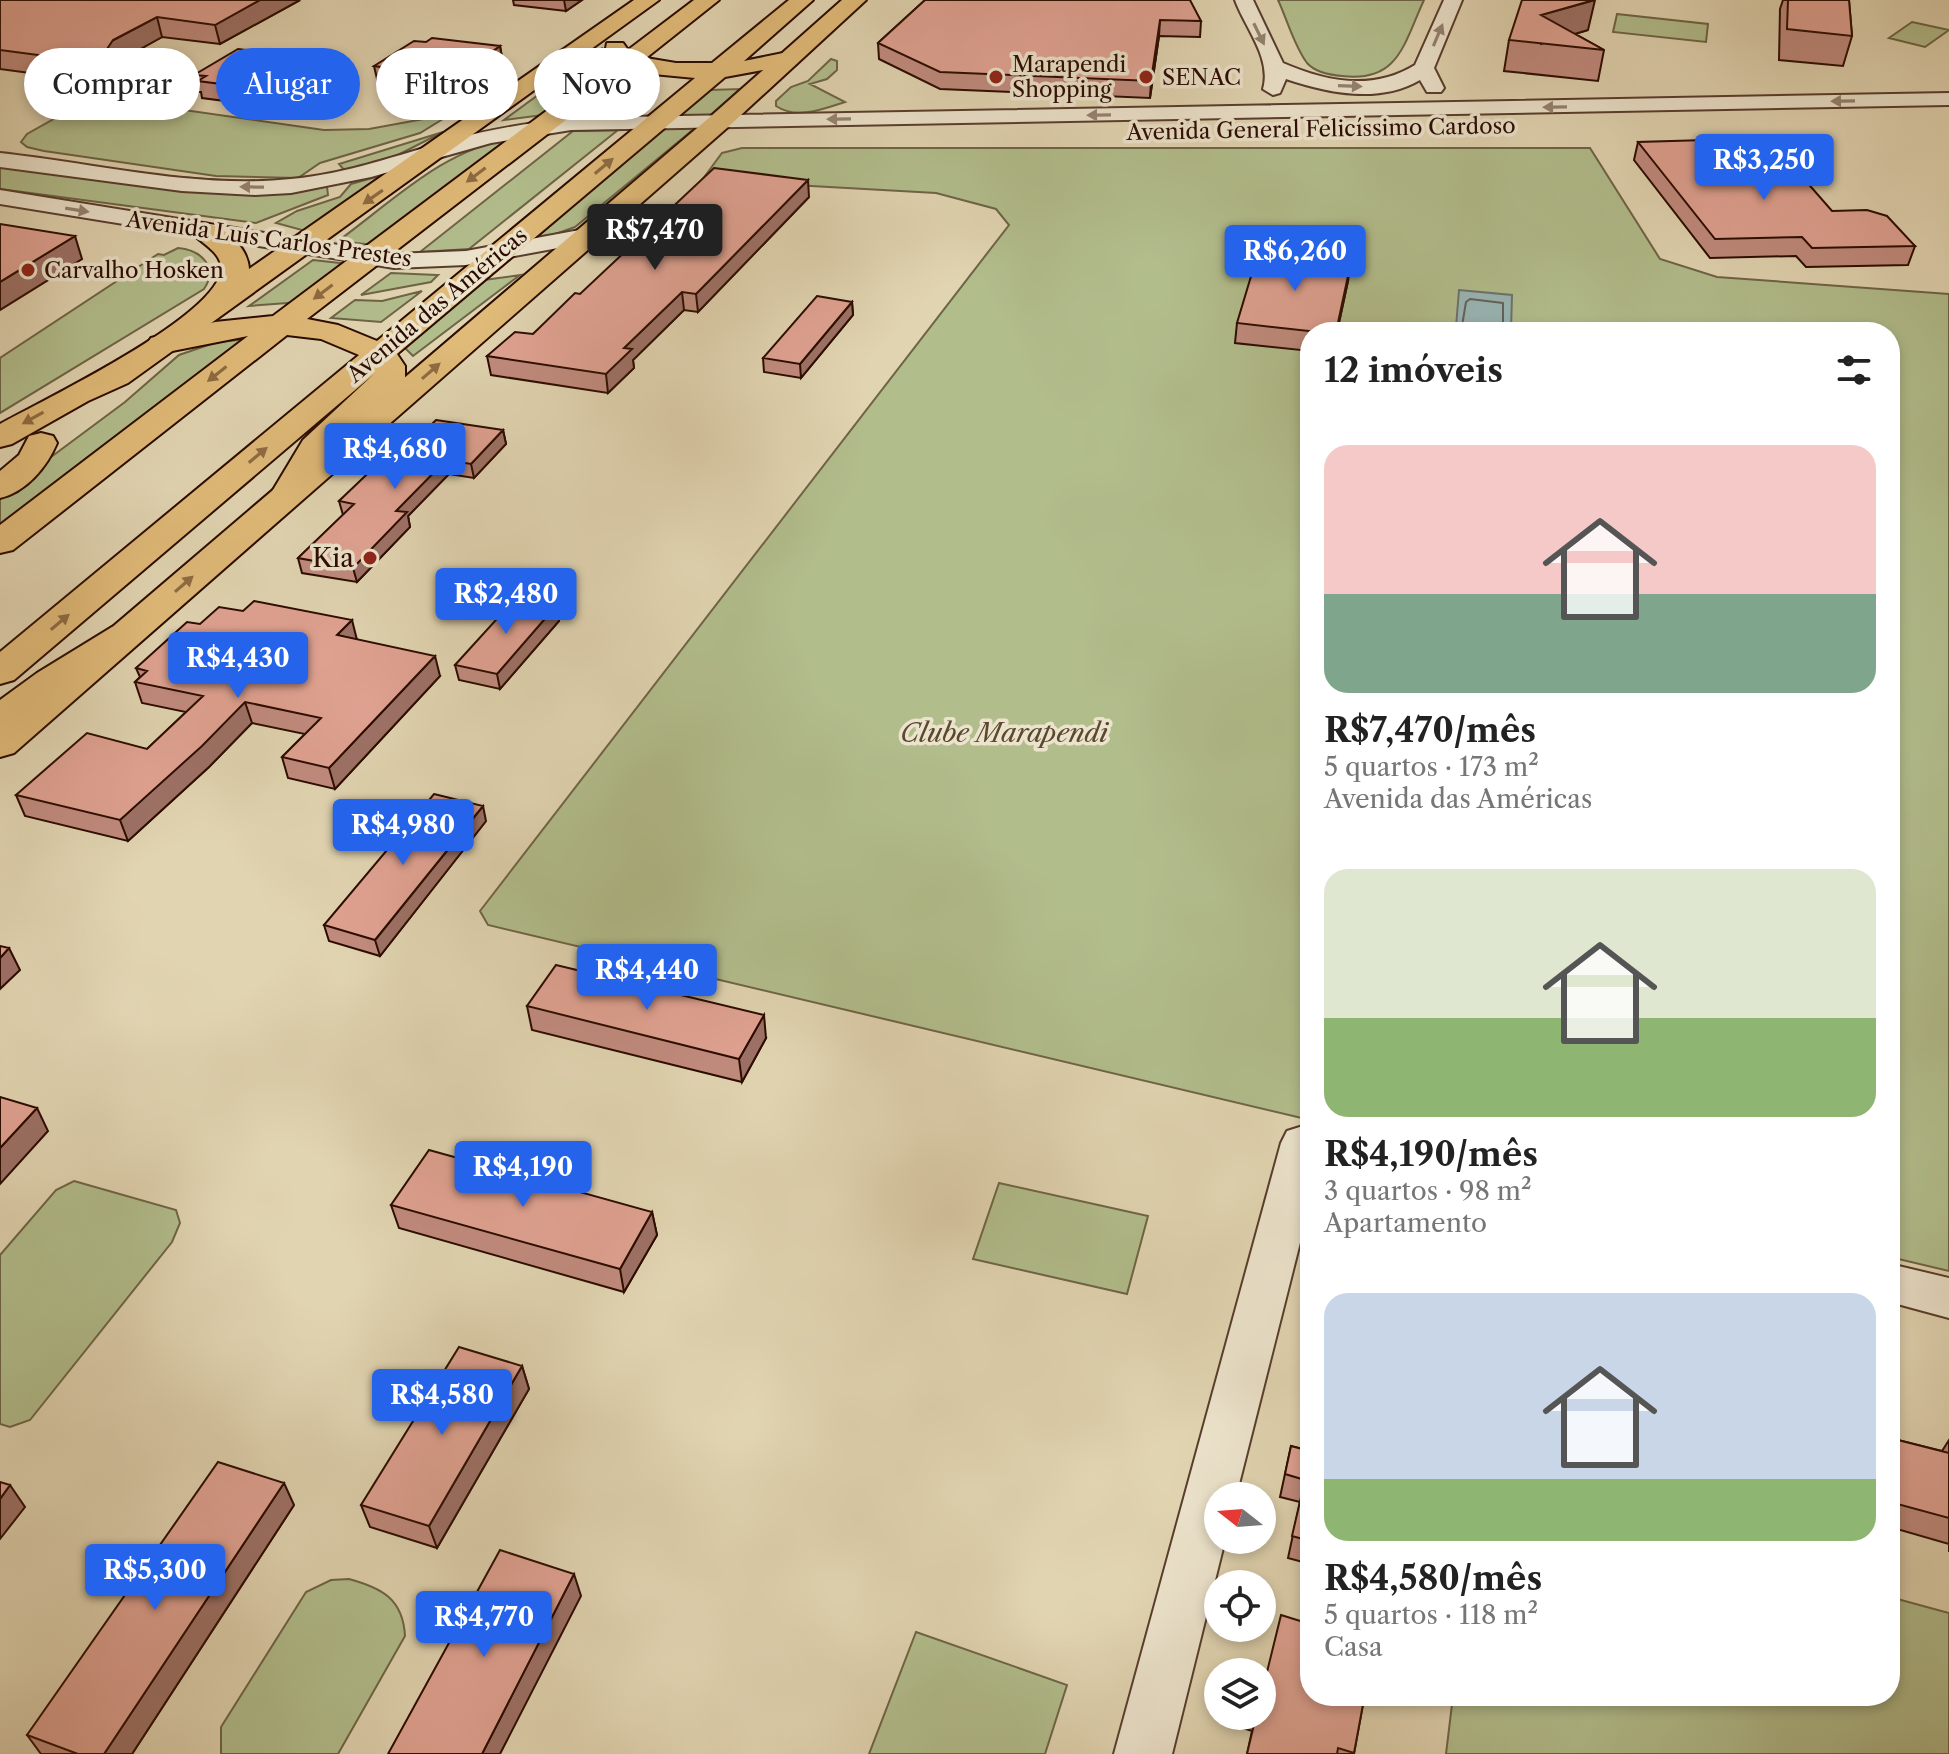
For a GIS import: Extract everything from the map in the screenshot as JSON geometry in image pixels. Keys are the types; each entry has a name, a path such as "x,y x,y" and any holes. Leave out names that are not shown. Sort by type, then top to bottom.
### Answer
{"main road":[{"path":"0,437 65,400 117,376 648,0"},
{"path":"616,48 677,0"},
{"path":"644,48 708,0"},
{"name":"Avenida das Américas","path":"0,672 802,0"},
{"name":"Avenida das Américas","path":"0,744 719,122 855,0"},
{"path":"660,68 721,68 788,59"},
{"path":"0,542 549,120"},
{"path":"204,230 228,249 235,261 235,280 215,306"},
{"path":"162,344 229,329 309,328 341,335 378,354 390,366 389,378 315,447 287,495"},
{"path":"0,473 94,404 117,376"},
{"path":"0,488 33,460 41,443"},
{"path":"0,719 51,681 125,635"}],"street":[{"path":"1276,67 1296,77 1349,87 1401,83 1424,68 1453,0"},
{"path":"1222,113 1262,100 1277,82 1276,67 1241,2"},
{"path":"1424,68 1430,84 1462,108"},
{"name":"Avenida General Felicíssimo Cardoso","path":"694,143 1159,123 1222,113 1462,108 1612,114 1949,99"},
{"path":"1903,100 1895,103 1897,108 1923,116"},
{"name":"Avenida General Felicíssimo Cardoso","path":"719,122 1159,123 1612,114 1949,116"},
{"name":"Avenida Luís Carlos Prestes","path":"0,160 174,181 270,187 312,183 379,170 477,139 539,128 719,122"},
{"name":"Avenida Luís Carlos Prestes","path":"0,197 368,258 426,262 585,236"},
{"path":"1143,1754 1300,1170"},
{"path":"1900,1286 1949,1298"}],"green space":[{"path":"1278,0 1424,0 1397,57 1376,73 1361,77 1333,75 1310,66 1298,49"},
{"path":"1617,14 1708,24 1706,42 1613,32"},
{"path":"1912,22 1949,30 1925,47 1889,38"},
{"path":"831,59 837,61 837,70 827,79 810,84 845,102 801,113 776,106 776,101 791,87 808,81"},
{"path":"740,89 706,119 679,116 709,90"},
{"path":"534,98 534,116 518,118 518,110"},
{"path":"200,112 216,115 216,120 254,120 324,130 369,129 418,120 441,120 420,133 320,163 298,178 216,176 44,151 27,147 21,142 27,134 52,120 200,120"},
{"path":"664,128 695,128 575,227 547,237 538,236"},
{"path":"618,130 469,249 420,252 573,131"},
{"path":"443,132 386,161 344,170 339,164"},
{"path":"515,138 374,245 338,241 443,164 490,143"},
{"name":"Clube Marapendi","path":"742,148 1590,148 1660,259 1717,277 1949,294 1949,1271 1900,1259 1900,322 1300,322 1300,1118 488,925 480,911 1009,225 996,209 936,193 702,180 722,153"},
{"path":"0,165 327,187 328,195 256,223 0,189"},
{"path":"397,171 309,232 276,223 297,211 340,197 351,184"},
{"path":"178,248 194,252 205,261 210,274 204,289 0,413 0,358 158,254 164,255"},
{"path":"313,260 349,264 301,302 249,306"},
{"path":"391,273 438,275 431,282 361,295"},
{"path":"520,275 413,356 405,348 484,280"},
{"path":"422,291 381,322 331,318 355,300 382,301"},
{"path":"249,339 0,527 0,495 125,402 179,355 217,342"},
{"path":"74,1181 176,1210 180,1223 172,1242 30,1420 10,1427 0,1424 0,1255 56,1190"},
{"path":"999,1183 1148,1216 1127,1294 973,1259"},
{"path":"349,1579 371,1586 389,1597 400,1613 405,1636 338,1754 221,1754 221,1727 306,1592 331,1580"},
{"path":"1900,1600 1949,1613 1949,1754 1446,1754 1452,1706 1900,1706"},
{"path":"916,1632 1067,1685 1045,1754 869,1754"}],"water":[{"path":"1459,290 1512,295 1511,322 1456,322"}],"building":[{"path":"0,0 260,0 215,25 157,17 113,40 108,48 24,48 24,53 0,50"},
{"path":"925,0 1190,0 1201,21 1160,20 1151,81 940,72 878,43"},
{"path":"1522,0 1594,0 1541,15 1604,50 1509,40"},
{"path":"1788,0 1849,0 1852,36 1787,29"},
{"path":"432,38 500,46 403,48 414,41 426,42"},
{"path":"216,62 216,83 200,81 206,76 200,76 200,71"},
{"path":"1706,140 1734,174 1790,173 1796,180 1805,180 1832,211 1867,210 1887,216 1915,246 1812,248 1802,237 1715,239 1638,142"},
{"path":"714,168 808,180 696,294 682,292 624,348 632,349 606,374 487,356 515,332 533,334"},
{"path":"0,224 75,236 0,282"},
{"path":"1258,253 1351,262 1338,322 1300,322 1300,330 1237,323"},
{"path":"817,296 852,302 800,364 763,358"},
{"path":"436,420 503,430 471,464 446,460 396,511 407,512 353,568 298,558 354,504 339,501 386,456 397,458"},
{"path":"516,598 556,606 497,674 455,665"},
{"path":"254,601 352,620 337,635 435,656 329,768 282,757 321,718 245,702 202,746 120,820 16,795 87,733 147,749 203,696 135,682 147,671 136,668 187,622 200,624 219,607 243,611"},
{"path":"434,794 483,806 375,940 324,925"},
{"path":"0,946 9,948 0,958"},
{"path":"556,965 764,1015 739,1059 527,1006"},
{"path":"0,1097 37,1108 0,1148"},
{"path":"429,1150 652,1212 620,1269 391,1205"},
{"path":"459,1347 522,1366 429,1526 361,1505"},
{"path":"1900,1441 1949,1453 1949,1518 1900,1505"},
{"path":"1291,1446 1300,1448 1300,1478 1285,1474"},
{"path":"218,1462 284,1483 104,1754 78,1754 27,1735"},
{"path":"0,1482 10,1485 0,1499"},
{"path":"1300,1502 1300,1538 1292,1536"},
{"path":"500,1550 574,1574 482,1754 388,1754"},
{"path":"1281,1615 1300,1621 1300,1706 1363,1706 1354,1753 1338,1748 1337,1754 1247,1754 1253,1730 1276,1730 1276,1658 1270,1658"}],"place":[{"name":"Marapendi Shopping","path":"996,77"},
{"name":"SENAC","path":"1146,77"},
{"name":"Carvalho Hosken","path":"28,270"},
{"name":"Kia","path":"370,558"}]}
